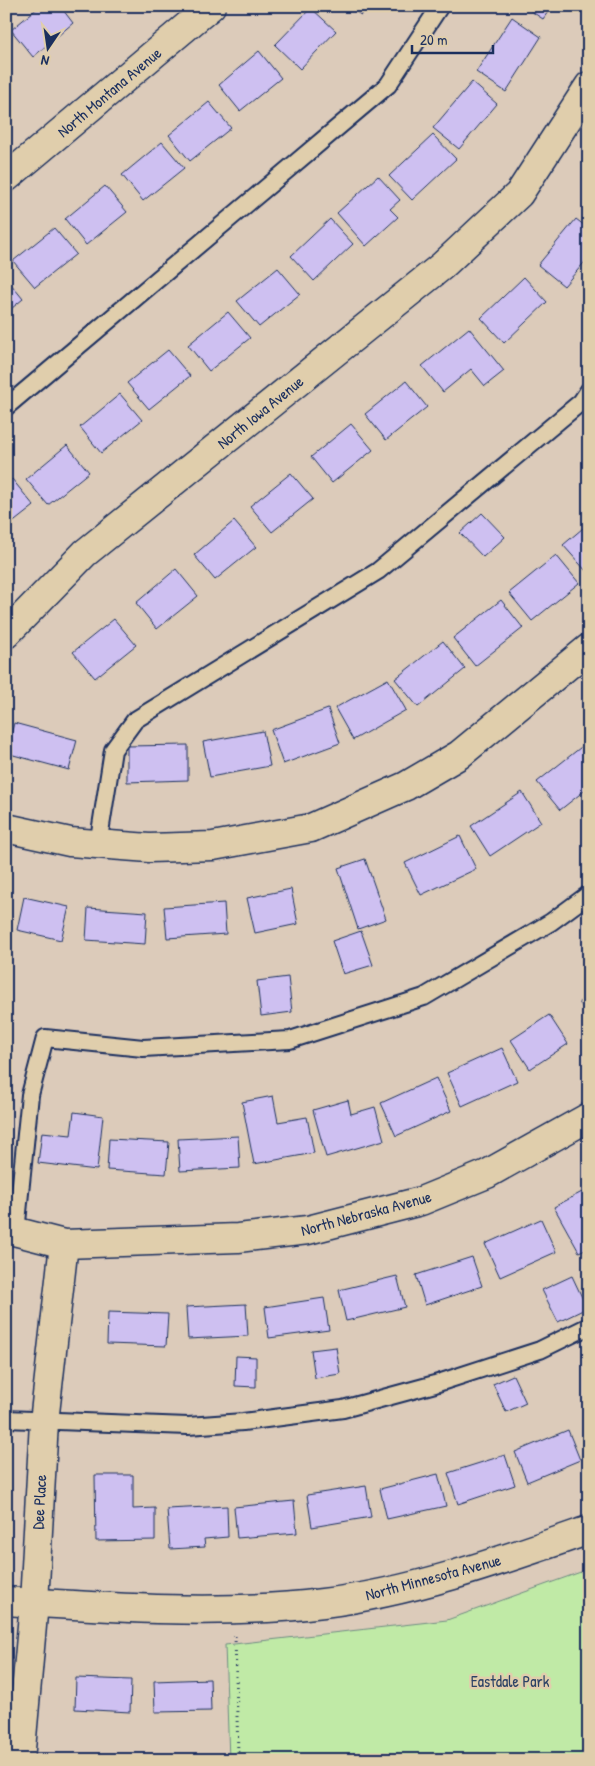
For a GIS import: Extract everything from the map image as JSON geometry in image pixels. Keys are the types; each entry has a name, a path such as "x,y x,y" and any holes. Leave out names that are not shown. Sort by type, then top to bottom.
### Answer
{"street":[{"name":"North Montana Avenue","path":"6,178 211,6"},
{"name":"North Iowa Avenue","path":"6,634 85,553 442,266 519,194 589,86"},
{"path":"6,828 70,842 149,848 213,846 311,828 406,786 459,755 589,648"},
{"name":"North Nebraska Avenue","path":"64,1244 238,1238 308,1230 360,1218 421,1201 487,1174 589,1117"},
{"path":"11,1231 64,1244"},
{"name":"Dee Place","path":"20,1760 34,1603 44,1422 64,1244"},
{"name":"North Minnesota Avenue","path":"6,1601 234,1611 324,1603 406,1587 513,1556 589,1530"}],"lane":[{"path":"6,408 388,85 440,6"},
{"path":"98,845 113,750 135,720 378,571 581,402 589,390"},
{"path":"11,1231 30,1095 45,1038 143,1048 290,1040 424,997 551,922 589,894"},
{"path":"6,1420 188,1426 242,1422 343,1409 435,1384 540,1350 589,1326"}],"path":[{"path":"234,1611 238,1755 241,1760"}],"green space":[{"name":"Eastdale Park","path":"589,1569 589,1760 229,1760 225,1645 447,1620"}],"building":[{"path":"40,6 60,6 73,23 33,57 11,30"},
{"path":"346,6 366,6 361,15"},
{"path":"523,6 552,6 543,19"},
{"path":"311,8 336,31 300,69 275,45"},
{"path":"512,17 541,37 506,92 476,72"},
{"path":"259,51 281,78 240,111 219,85"},
{"path":"6,77 13,85 6,90"},
{"path":"472,82 497,104 459,149 433,128"},
{"path":"209,102 231,128 190,161 169,135"},
{"path":"433,135 456,159 412,200 389,176"},
{"path":"162,142 184,168 143,201 122,175"},
{"path":"378,176 400,200 390,209 398,217 366,246 337,213"},
{"path":"105,186 127,212 86,245 65,219"},
{"path":"330,219 353,244 314,281 291,256"},
{"path":"576,219 589,229 589,257 564,286 538,265"},
{"path":"54,228 76,254 35,287 13,261"},
{"path":"278,268 300,294 259,327 237,301"},
{"path":"524,277 547,302 504,343 481,318"},
{"path":"6,278 23,299 6,313"},
{"path":"228,312 250,338 209,371 188,345"},
{"path":"469,328 504,371 485,386 471,369 443,392 422,366"},
{"path":"168,350 190,376 149,409 127,383"},
{"path":"406,381 427,407 386,440 365,414"},
{"path":"120,394 142,420 101,453 80,427"},
{"path":"351,424 373,450 332,483 311,457"},
{"path":"67,445 89,472 48,505 26,479"},
{"path":"291,473 313,499 272,532 250,506"},
{"path":"12,479 34,506 6,528 6,484"},
{"path":"482,513 505,537 483,557 460,533"},
{"path":"234,521 256,547 215,580 194,555"},
{"path":"589,523 589,571 587,572 563,545"},
{"path":"556,555 579,583 532,621 509,593"},
{"path":"176,569 198,596 157,629 136,603"},
{"path":"501,600 523,628 475,666 453,638"},
{"path":"114,619 136,645 95,678 73,652"},
{"path":"443,641 465,669 418,707 395,679"},
{"path":"388,679 406,710 353,740 335,708"},
{"path":"328,709 340,743 283,764 271,730"},
{"path":"14,723 77,740 69,770 6,753"},
{"path":"263,731 270,766 210,777 203,742"},
{"path":"585,744 589,749 589,787 560,810 537,782"},
{"path":"188,745 188,780 127,782 127,746"},
{"path":"522,792 541,822 490,856 471,826"},
{"path":"460,836 476,869 421,895 405,863"},
{"path":"365,859 386,919 358,929 338,868"},
{"path":"291,889 298,924 255,933 247,898"},
{"path":"24,897 69,907 61,940 17,930"},
{"path":"224,903 226,934 167,938 164,907"},
{"path":"88,908 147,912 145,944 86,940"},
{"path":"361,931 373,965 343,974 332,941"},
{"path":"288,977 292,1012 261,1016 257,981"},
{"path":"589,995 589,1017 579,1002"},
{"path":"549,1015 568,1044 530,1069 511,1040"},
{"path":"502,1048 517,1081 462,1106 447,1073"},
{"path":"436,1078 451,1111 396,1136 381,1103"},
{"path":"273,1096 278,1122 307,1117 314,1153 254,1164 242,1102"},
{"path":"348,1100 351,1114 375,1107 384,1140 326,1157 313,1110"},
{"path":"74,1112 103,1116 97,1170 38,1163 42,1132 71,1135"},
{"path":"238,1136 240,1168 180,1171 178,1139"},
{"path":"109,1139 169,1142 166,1174 107,1170"},
{"path":"582,1192 589,1203 589,1247 579,1252 554,1207"},
{"path":"541,1219 556,1252 500,1277 485,1244"},
{"path":"472,1257 482,1286 425,1305 416,1275"},
{"path":"397,1276 405,1307 346,1321 339,1290"},
{"path":"572,1276 587,1308 558,1322 542,1290"},
{"path":"324,1298 329,1330 269,1338 265,1307"},
{"path":"246,1304 248,1336 188,1339 186,1307"},
{"path":"108,1312 168,1314 166,1346 107,1344"},
{"path":"336,1347 340,1374 315,1378 311,1350"},
{"path":"236,1356 256,1357 256,1387 235,1386"},
{"path":"513,1375 526,1403 506,1412 493,1384"},
{"path":"568,1430 580,1460 527,1482 515,1452"},
{"path":"505,1455 515,1485 458,1504 448,1473"},
{"path":"438,1474 446,1506 387,1519 380,1489"},
{"path":"95,1475 133,1475 133,1509 155,1508 155,1540 96,1541"},
{"path":"366,1486 371,1517 312,1527 307,1495"},
{"path":"294,1501 297,1533 237,1538 234,1507"},
{"path":"227,1506 228,1537 204,1539 205,1547 170,1549 167,1509"},
{"path":"76,1678 131,1680 130,1712 75,1709"},
{"path":"210,1679 211,1711 155,1712 154,1681"}]}
